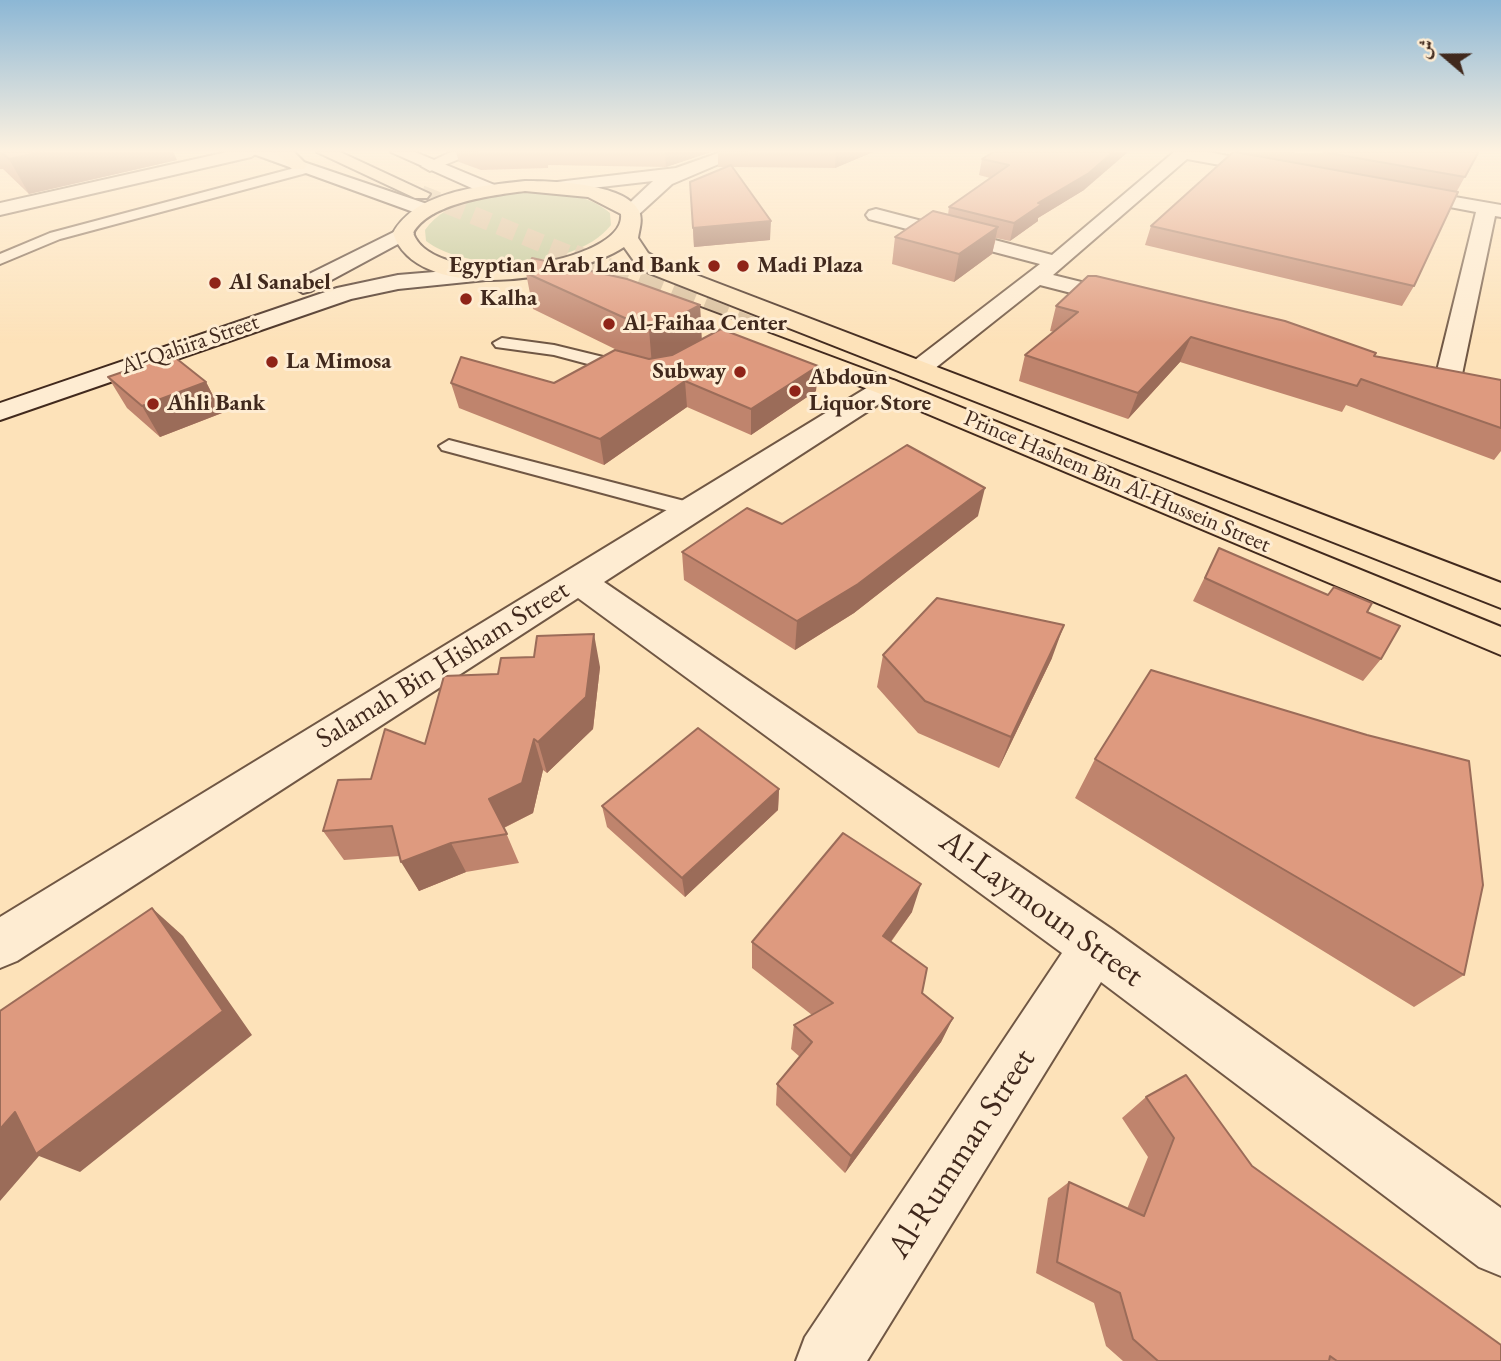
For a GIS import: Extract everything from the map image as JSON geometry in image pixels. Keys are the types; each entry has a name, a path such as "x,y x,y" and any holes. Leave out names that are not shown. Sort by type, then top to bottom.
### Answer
{"highway":[{"path":"404,233 416,216"},
{"path":"518,271 593,256 615,245 629,222 623,216"},
{"name":"Prince Hashem Bin Al-Hussein Street","path":"629,222 628,238 641,257 657,268 1501,596"},
{"name":"Prince Hashem Bin Al-Hussein Street","path":"404,233 406,246 418,257 441,266 518,271 614,284 734,336 887,387 1501,642"}],"street":[{"path":"629,222 633,216"},
{"path":"878,216 1056,262"},
{"path":"920,368 1056,262 1111,216"},
{"path":"1448,379 1492,216"},
{"name":"Al-Qahira Street","path":"0,389 293,290 325,276 404,233"},
{"name":"Al-Qahira Street","path":"0,412 345,293 398,282 518,271"},
{"path":"325,276 360,277 357,286 345,293"},
{"path":"1036,277 1142,304"},
{"path":"1421,373 1474,386"},
{"name":"Salamah Bin Hisham Street","path":"0,944 688,509 887,387"},
{"name":"Al-Laymoun Street","path":"577,580 1095,947 1501,1245"},
{"name":"Al-Rumman Street","path":"830,1361 1095,947"}],"lane":[{"path":"0,260 55,236 128,216"},
{"path":"502,343 554,350 652,375"},
{"path":"449,446 688,509"}],"green space":[{"path":"440,216 610,216 611,225 595,240 574,251 522,262 494,262 468,259 445,252 426,241 425,230"}],"building":[{"path":"692,216 767,216 771,221 693,228"},
{"path":"926,216 951,216 998,227 959,254 895,237"},
{"path":"984,216 1025,216 1014,223"},
{"path":"1163,216 1447,216 1414,286 1151,226"},
{"path":"532,258 627,279 700,305 657,328 649,329 526,273"},
{"path":"1088,276 1285,321 1376,353 1374,356 1501,380 1501,428 1361,379 1357,386 1191,337 1138,393 1025,355 1078,312 1056,306"},
{"path":"721,329 818,366 751,409 685,381 600,439 451,383 461,357 554,383 615,350 649,359 672,355"},
{"path":"172,355 206,382 142,406 108,377"},
{"path":"907,445 985,488 858,584 797,621 682,552 747,508 782,524"},
{"path":"1219,548 1328,595 1334,587 1372,603 1367,612 1400,626 1381,659 1205,578"},
{"path":"937,598 1064,625 1011,737 925,701 883,655"},
{"path":"594,634 586,697 538,742 534,739 522,783 489,799 507,834 451,843 401,862 392,826 323,831 338,780 371,779 385,729 425,744 444,676 498,674 501,658 534,657 537,636"},
{"path":"1151,670 1367,735 1469,761 1483,885 1464,975 1095,759"},
{"path":"698,728 779,789 682,878 602,806"},
{"path":"843,833 921,884 883,936 927,968 922,993 953,1018 851,1156 777,1084 812,1042 794,1025 833,1003 752,942"},
{"path":"152,908 223,1011 36,1154 15,1112 0,1129 0,1011"},
{"path":"1186,1075 1252,1166 1501,1345 1501,1361 1337,1361 1330,1356 1329,1361 1158,1361 1133,1339 1120,1293 1057,1262 1069,1182 1144,1216 1174,1138 1146,1097"}],"tunnel":[{"path":"474,216 578,258"},
{"path":"573,256 762,333"}],"place":[{"name":"Egyptian Arab Land Bank","path":"714,266"},
{"name":"Madi Plaza","path":"743,266"},
{"name":"Al Sanabel","path":"215,283"},
{"name":"Kalha","path":"466,299"},
{"name":"Al-Faihaa Center","path":"609,324"},
{"name":"La Mimosa","path":"272,362"},
{"name":"Subway","path":"740,372"},
{"name":"Abdoun Liquor Store","path":"795,391"},
{"name":"Ahli Bank","path":"153,404"}]}
